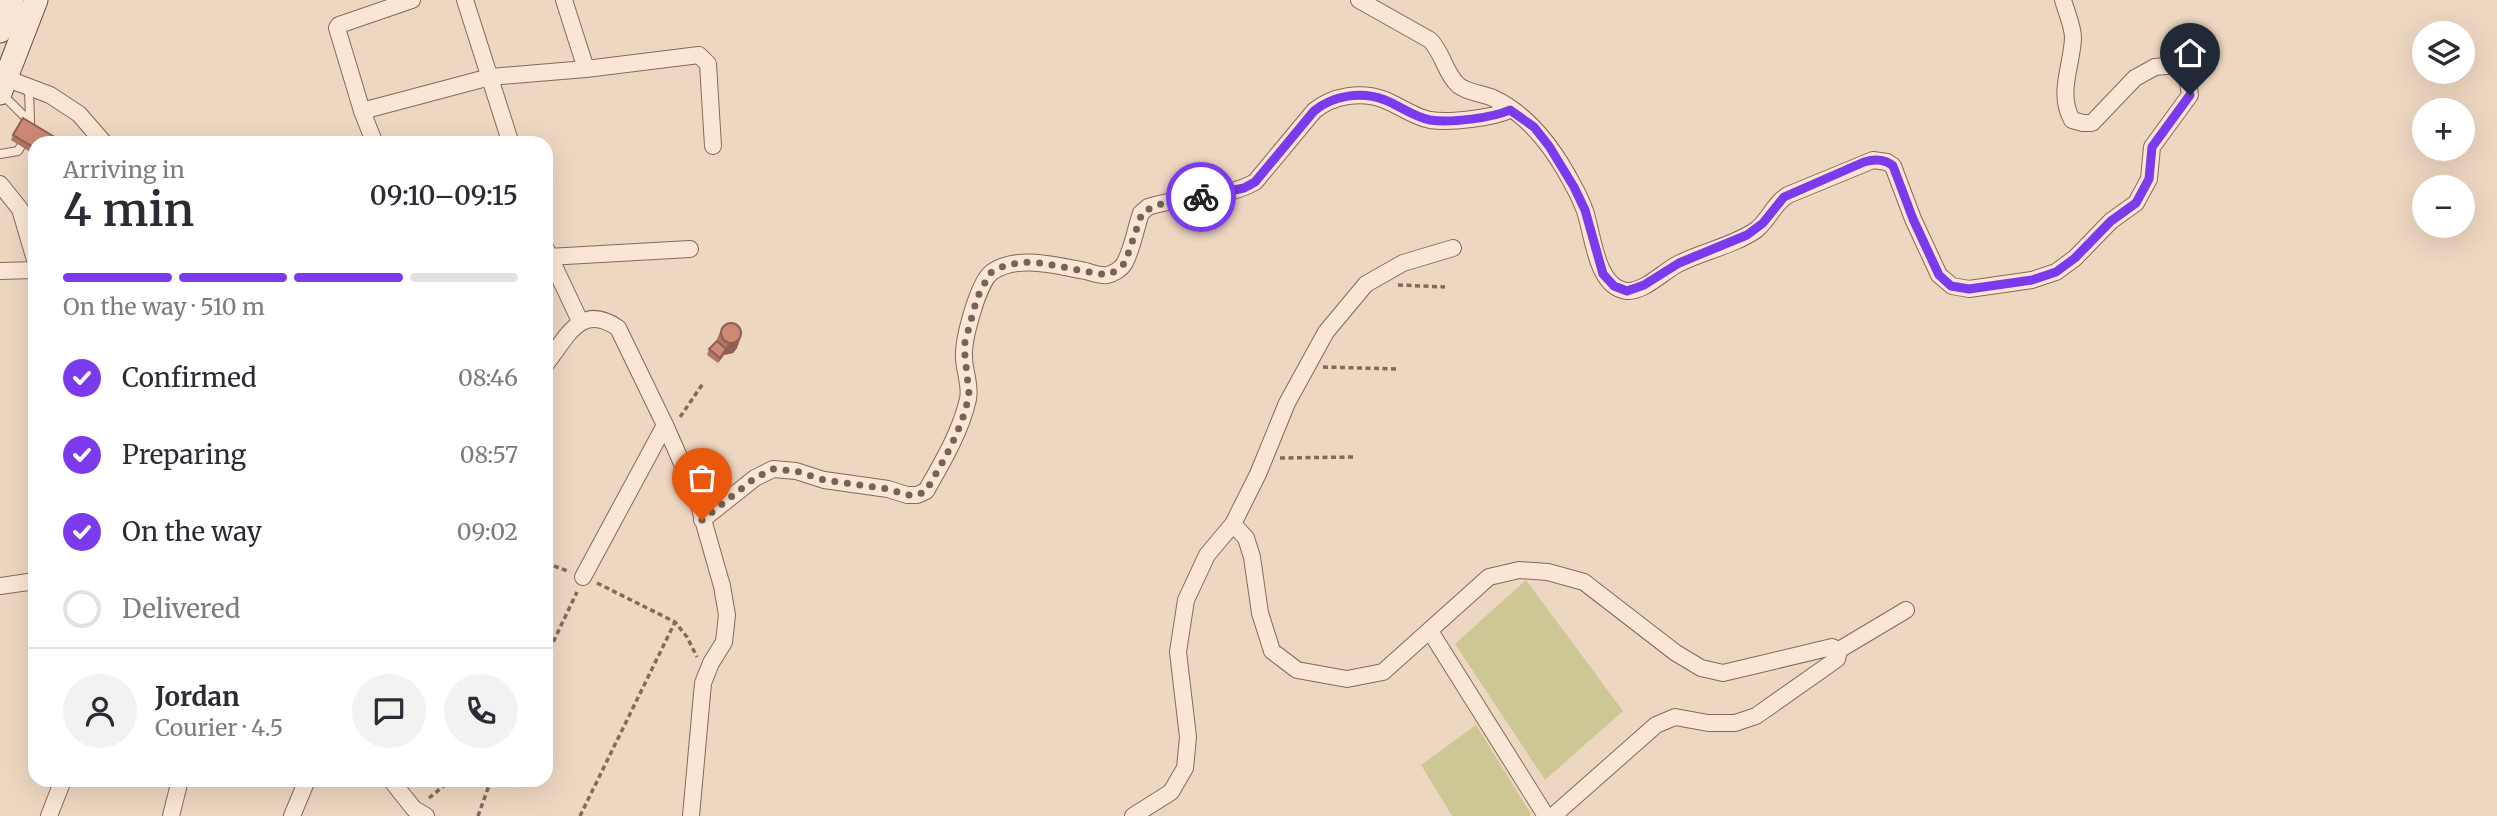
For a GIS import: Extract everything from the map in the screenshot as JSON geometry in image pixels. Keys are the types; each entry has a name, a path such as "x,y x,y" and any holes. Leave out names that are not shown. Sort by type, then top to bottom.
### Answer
{"main road":[{"path":"0,31 12,0"},
{"path":"1,85 36,0"}],"street":[{"path":"372,136 337,28 339,25 412,0"},
{"path":"465,0 508,136"},
{"path":"564,0 586,69"},
{"path":"1359,0 1430,40 1437,47 1458,84 1494,99 1534,127 1562,166 1585,210 1603,274 1619,289 1633,290 1679,263 1747,235 1763,223 1788,195 1873,160 1887,162 1893,166 1913,219 1939,275 1951,286 1969,289 2032,280 2056,272 2075,258 2111,221 2136,203 2149,179 2152,147 2190,95 2187,76 2177,65 2155,67 2136,78 2092,122 2072,120 2065,108 2065,96 2073,36 2063,0"},
{"path":"362,111 490,77 699,55 708,64 713,146"},
{"path":"1,85 29,88 50,96 79,114 98,136"},
{"path":"702,520 755,478 773,469 796,471 824,480 888,489 907,495 926,491 958,429 968,402 964,346 977,298 990,273 1022,262 1111,274 1125,263 1142,213 1148,207 1230,192 1255,182 1314,111 1335,97 1349,95 1384,99 1409,113 1431,120 1497,116 1510,110"},
{"path":"0,184 20,209 28,236"},
{"path":"1133,816 1171,792 1185,768 1188,737 1178,652 1186,600 1208,555 1233,524 1287,403 1326,332 1366,284 1403,263 1453,248"},
{"path":"553,253 690,249"},
{"path":"553,265 580,321"},
{"path":"0,271 28,270"},
{"path":"553,355 580,321 594,318 608,321 618,328 696,495 722,586 727,615 724,642 703,683 691,816"},
{"path":"583,577 667,429"},
{"path":"1233,524 1246,538 1252,557 1260,613 1272,651 1297,670 1347,679 1383,672 1489,577 1519,570 1548,572 1584,582 1676,653 1701,667 1723,673 1832,646 1839,650"},
{"path":"0,586 28,582"},
{"path":"1553,816 1656,725 1675,717 1708,723 1735,723 1756,716 1837,659 1839,650 1906,610"},
{"path":"1430,631 1546,816"},
{"path":"49,816 60,787"},
{"path":"171,816 178,787"},
{"path":"292,816 304,787"},
{"path":"397,787 420,813"}],"lane":[{"path":"1,85 30,125 29,88"},
{"path":"0,154 18,151 21,146"}],"path":[{"path":"1366,284 1445,287"},
{"path":"1307,366 1398,369"},
{"path":"667,429 704,382"},
{"path":"1264,458 1355,457"},
{"path":"553,566 583,577 675,622 687,637 696,656 703,683"},
{"path":"553,642 583,577"},
{"path":"580,816 675,622"},
{"path":"420,813 444,787"},
{"path":"478,816 488,787"}],"shaded area":[{"path":"1526,580 1623,711 1545,780 1455,644"},
{"path":"1476,725 1531,814 1529,816 1452,816 1421,765"}],"building":[{"path":"23,118 53,136 28,136 28,144 13,135"},
{"path":"727,323 735,323 741,333 735,343 727,343 721,337 721,329"},
{"path":"717,341 726,349 720,358 709,349"}],"way so far":[{"path":"702,520 763,472 773,469 796,471 824,480 888,489 907,495 926,491 940,468 968,402 964,346 977,298 990,273 1022,262 1111,274 1125,263 1142,213 1148,207 1201,197"}],"route":[{"path":"1201,197 1230,192 1255,182 1314,111 1335,97 1349,95 1384,99 1409,113 1431,120 1497,116 1510,110 1534,127 1562,166 1585,210 1603,274 1619,289 1633,290 1679,263 1747,235 1763,223 1788,195 1873,160 1887,162 1893,166 1913,219 1939,275 1951,286 1969,289 2032,280 2056,272 2075,258 2111,221 2136,203 2149,179 2152,147 2190,95"}]}
